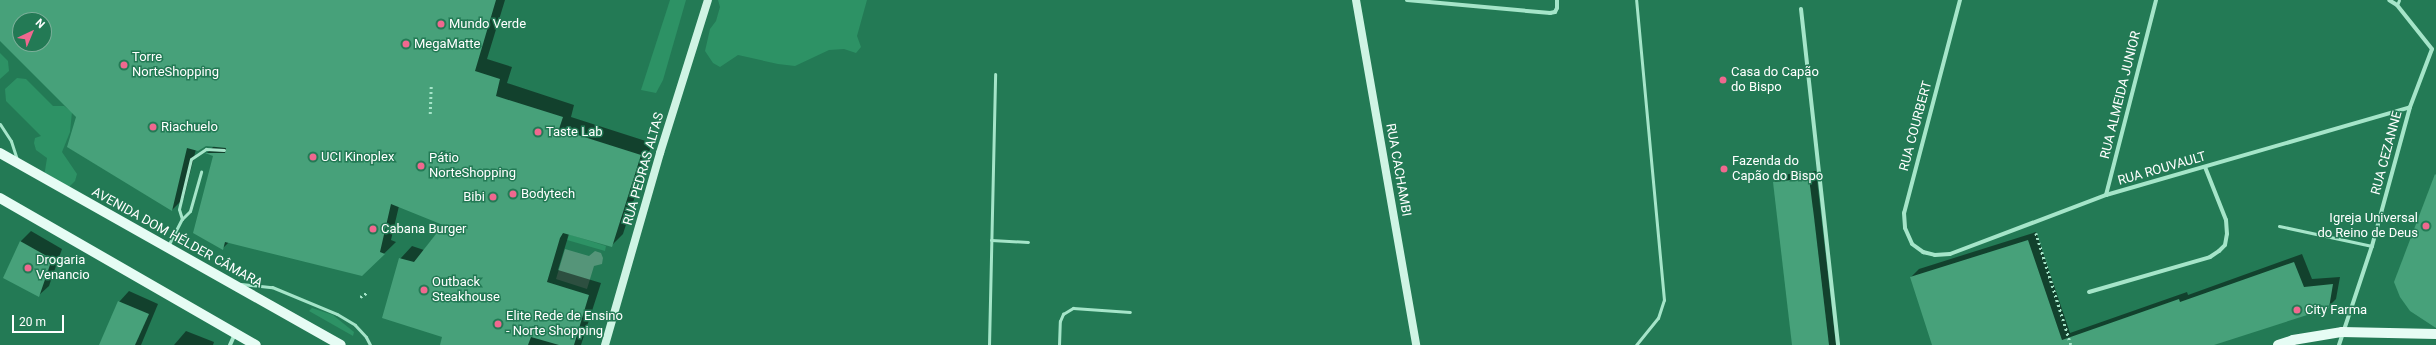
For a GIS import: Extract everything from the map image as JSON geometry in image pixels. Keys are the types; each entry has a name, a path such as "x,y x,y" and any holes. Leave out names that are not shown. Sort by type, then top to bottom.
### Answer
{"main road":[{"name":"RUA PEDRAS ALTAS","path":"605,345 660,153 708,0"},
{"name":"RUA CACHAMBI","path":"1356,0 1416,345"},
{"name":"AVENIDA DOM HÉLDER CÂMARA","path":"0,153 341,345"},
{"path":"1,201 256,345"},
{"path":"2278,345 2293,340 2342,332 2436,334"}],"street":[{"path":"1407,0 1550,13 1555,12 1558,0"},
{"name":"RUA COURBERT","path":"1923,252 1912,244 1905,228 1904,213 1960,0"},
{"name":"RUA ALMEIDA JUNIOR","path":"2106,196 2156,0"},
{"path":"2389,0 2397,5 2434,49"},
{"path":"1801,9 1838,345"},
{"name":"RUA CEZANNE","path":"2339,345 2342,332 2372,246 2410,107 2434,49"},
{"name":"RUA ROUVAULT","path":"1923,252 1935,255 1950,254 2032,222 2106,196 2410,107"},
{"path":"2089,292 2210,257 2219,251 2225,244 2226,220 2205,167"},
{"path":"230,345 235,334"}],"lane":[{"path":"1636,0 1664,300 1658,318 1636,345"},
{"path":"2397,5 2399,0"},
{"path":"990,345 994,74"},
{"path":"0,124 11,141 18,164"},
{"path":"182,219 179,209 191,159 206,149 224,150"},
{"path":"167,248 182,219 190,211 201,172"},
{"path":"2280,226 2372,246"},
{"path":"991,240 1028,242"},
{"path":"231,284 260,284 272,287 330,311 355,325 366,337 370,345"},
{"path":"1059,345 1060,321 1063,314 1073,308 1130,312"}],"path":[{"path":"430,114 431,86"},
{"path":"2032,222 2071,345"},
{"path":"360,296 368,292"}],"shaded area":[{"path":"670,0 686,0 663,80 656,93 641,90"},
{"path":"718,0 867,0 857,36 861,47 856,53 844,49 829,50 795,66 778,64 738,55 720,67 713,63 705,51 710,29 716,21 720,7"},
{"path":"0,53 8,61 9,71 0,79"},
{"path":"17,78 26,79 53,106 64,106 72,112 70,132 62,152 77,174 75,181 69,187 44,177 47,158 36,150 34,143 35,138 41,136 6,101 5,89"},
{"path":"568,234 606,246 605,251 567,240"},
{"path":"565,249 589,256 595,251 601,253 603,258 602,264 594,266 587,289 556,279"},
{"path":"312,308 333,315 354,332 353,336 309,311"}],"building":[{"path":"0,0 496,0 475,71 500,79 496,96 563,117 559,129 641,155 612,247 563,233 560,238 547,282 589,295 574,345 559,345 531,337 528,345 440,345 442,337 382,318 399,258 414,262 443,225 391,204 380,252 385,254 362,276 225,242 223,250 193,233 213,156 205,153 225,153 226,148 206,146 198,151 187,148 172,211 67,147 76,117 0,41"},
{"name":"Igreja Universal do Reino de Deus","path":"2435,174 2436,328 2410,311 2400,297 2394,282"},
{"path":"1809,178 1829,345 1792,345 1773,182"},
{"path":"2028,240 2062,340 2179,299 2180,302 2294,262 2304,287 2333,284 2329,308 2214,345 1932,345 1910,277"},
{"name":"Drogaria Venancio","path":"20,241 52,259 39,297 3,278"},
{"path":"118,301 149,314 135,345 99,345"}],"place":[{"name":"Mundo Verde","path":"441,24"},
{"name":"MegaMatte","path":"406,44"},
{"name":"Torre NorteShopping","path":"124,65"},
{"name":"Casa do Capão do Bispo","path":"1723,80"},
{"name":"Riachuelo","path":"153,127"},
{"name":"Taste Lab","path":"538,132"},
{"name":"UCI Kinoplex","path":"313,157"},
{"name":"Pátio NorteShopping","path":"421,166"},
{"name":"Fazenda do Capão do Bispo","path":"1724,169"},
{"name":"Bodytech","path":"513,194"},
{"name":"Bibi","path":"493,197"},
{"name":"Igreja Universal do Reino de Deus","path":"2426,226"},
{"name":"Cabana Burger","path":"373,229"},
{"name":"Drogaria Venancio","path":"28,268"},
{"name":"Outback Steakhouse","path":"424,290"},
{"name":"City Farma","path":"2297,310"},
{"name":"Elite Rede de Ensino - Norte Shopping","path":"498,324"}]}
